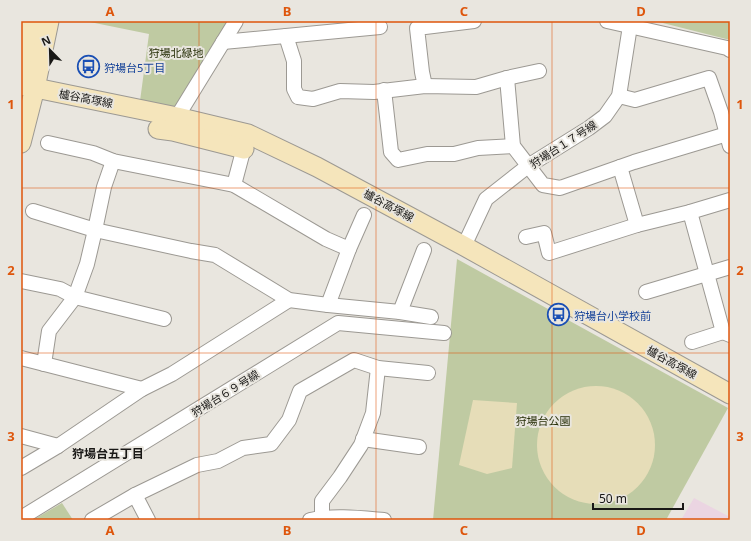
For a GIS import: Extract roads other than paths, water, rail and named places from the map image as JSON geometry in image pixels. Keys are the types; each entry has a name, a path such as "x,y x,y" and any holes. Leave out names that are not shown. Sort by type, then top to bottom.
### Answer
{"street":[{"path":"21,71 32,21"},
{"path":"21,142 28,87 49,21"},
{"path":"177,117 236,21"},
{"path":"425,86 417,28 474,21"},
{"path":"607,21 727,48 730,50"},
{"name":"狩場台１７号線","path":"464,246 486,199 528,166 589,128 605,116 619,96 630,26"},
{"path":"223,42 286,36 326,27 380,27"},
{"path":"286,36 294,60 294,89 298,97 313,99 340,91 374,92 425,86 476,87 506,78 539,71"},
{"path":"506,78 513,146 543,186 560,188 634,162 728,140 725,111 709,78 634,100 619,96"},
{"name":"櫨谷高塚線","path":"28,87 177,117 317,167 464,246 730,394"},
{"path":"384,90 391,152 398,160 427,154 454,154 478,148 513,146"},
{"path":"158,129 246,141 234,186"},
{"path":"48,143 93,153 113,161 234,186 326,239 349,249"},
{"path":"44,364 49,331 75,297 87,264 96,230 104,187 113,161"},
{"path":"620,167 637,226"},
{"path":"526,237 544,233 549,253 730,200"},
{"path":"32,211 96,230 215,255 289,300 400,312 431,317"},
{"path":"690,212 707,274 726,334 692,342"},
{"path":"328,305 349,249 364,215"},
{"path":"400,312 424,250"},
{"path":"646,292 730,267"},
{"path":"21,281 60,289 75,297 164,319"},
{"path":"21,468 58,446 142,389 172,374 289,300"},
{"name":"狩場台６９号線","path":"21,518 338,323 444,334"},
{"path":"21,358 142,389"},
{"path":"92,520 135,495 197,465 218,461 243,448 271,444 289,420 300,391 354,360 378,368 428,373"},
{"path":"378,368 373,413 361,444 340,477 322,501 316,519 362,518 384,520"},
{"path":"21,436 58,446"},
{"path":"363,439 418,447"},
{"path":"135,495 148,520"}],"place":[{"name":"狩場台5丁目","path":"89,67"},
{"name":"狩場台小学校前","path":"558,315"}],"district":[{"name":"狩場台五丁目","path":"108,453"}],"park label":[{"name":"狩場北緑地","path":"176,52"},
{"name":"狩場台公園","path":"543,420"}]}
